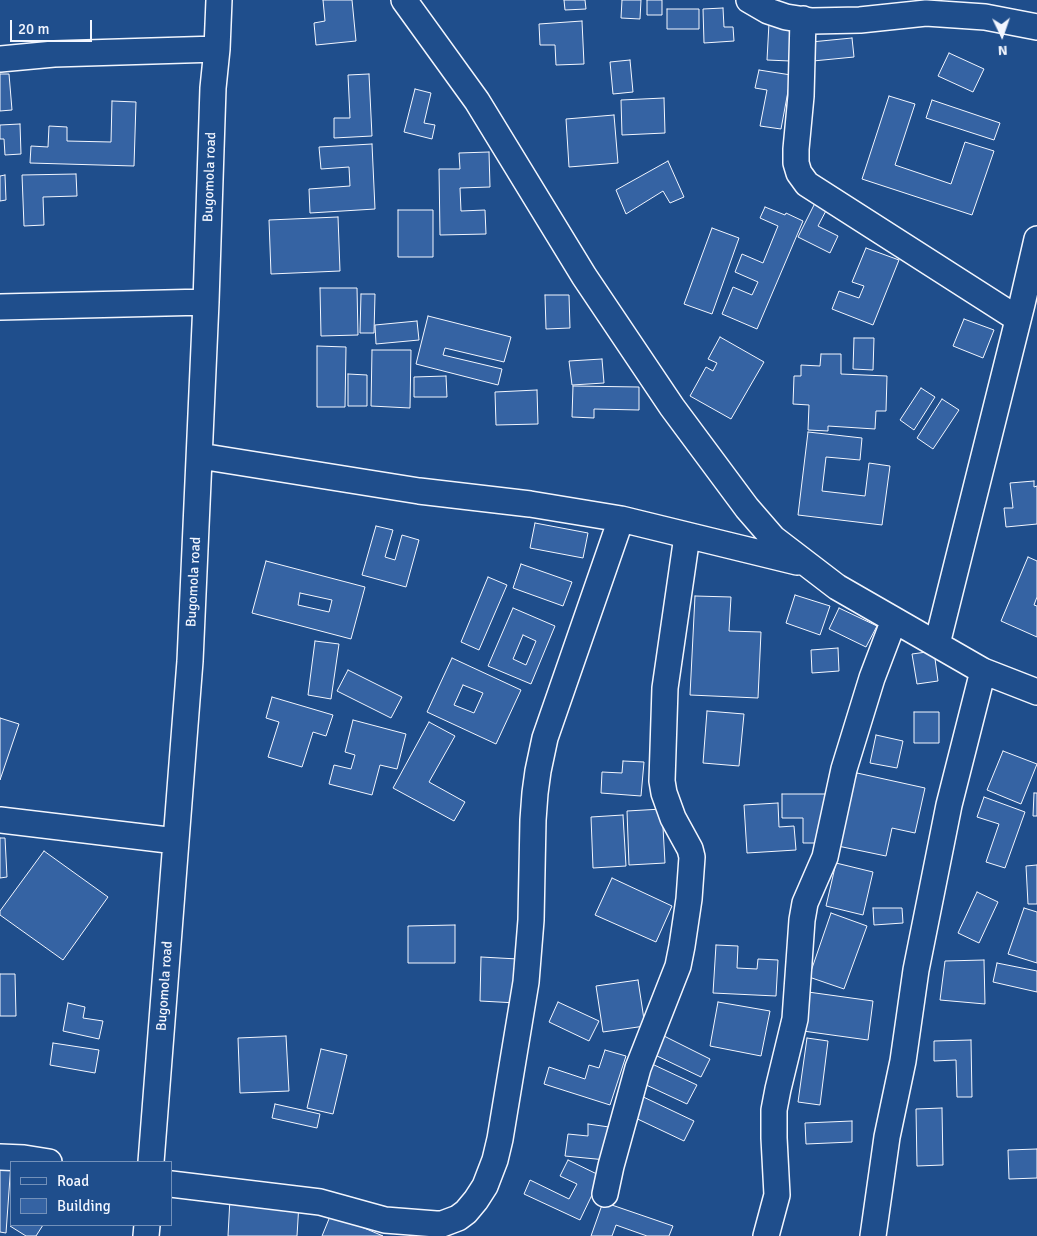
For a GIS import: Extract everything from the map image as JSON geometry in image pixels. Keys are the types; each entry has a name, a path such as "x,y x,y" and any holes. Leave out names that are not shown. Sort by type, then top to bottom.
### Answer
{"street":[{"name":"Bugomola road","path":"152,1161 190,661 200,456 213,88 220,0"},
{"path":"404,0 477,101 584,276 672,407 747,508 773,538 837,587 983,671 1037,692"},
{"path":"749,0 768,11 812,21 860,20 908,8 926,13 985,17 1037,27"},
{"path":"803,19 801,96 796,163 799,173 807,184 1026,311"},
{"path":"0,59 54,54 217,49"},
{"path":"936,644 1026,311 1037,240"},
{"path":"0,307 206,302"},
{"path":"200,456 419,491 530,504 621,519 806,564"},
{"path":"172,1184 320,1202 385,1220 436,1224 442,1224 458,1218 476,1200 485,1186 495,1160 500,1139 526,982 531,920 535,793 545,738 621,519"},
{"path":"605,1194 638,1068 678,966 689,900 692,857 690,849 673,818 664,794 662,781 665,688 688,536"},
{"path":"766,1236 777,1195 774,1110 794,1019 804,903 825,857 844,769 872,678 894,620"},
{"path":"873,1236 887,1137 903,1061 918,960 949,805 983,671"},
{"path":"0,820 176,841"},
{"path":"0,1157 43,1161"}],"building":[{"path":"323,0 352,0 356,41 316,45 314,23 325,21"},
{"path":"564,0 585,0 586,9 565,10"},
{"path":"622,0 641,0 640,19 621,18"},
{"path":"647,0 662,0 662,15 647,15"},
{"path":"723,8 724,27 733,27 734,41 704,43 703,9"},
{"path":"667,9 699,9 699,29 667,29"},
{"path":"582,21 584,64 556,65 555,45 540,45 539,24"},
{"path":"769,23 791,24 790,61 767,60"},
{"path":"852,38 854,57 813,61 811,42"},
{"path":"949,53 984,69 973,92 938,76"},
{"path":"630,60 633,92 613,94 610,62"},
{"path":"759,70 791,75 781,129 760,126 767,90 755,88"},
{"path":"0,74 9,74 12,110 0,111"},
{"path":"369,74 372,136 334,138 334,118 350,118 348,75"},
{"path":"415,89 431,93 424,123 435,125 432,139 404,132"},
{"path":"889,96 915,104 895,165 951,184 965,142 994,151 972,215 862,179"},
{"path":"664,98 665,133 622,135 621,100"},
{"path":"932,100 1000,123 994,140 926,118"},
{"path":"112,101 136,102 134,166 30,163 31,146 48,147 49,126 67,127 67,141 111,142"},
{"path":"614,115 618,163 569,167 566,119"},
{"path":"20,124 21,154 5,155 4,139 0,139 0,125"},
{"path":"372,144 375,209 310,213 309,189 350,186 349,167 321,169 319,147"},
{"path":"489,152 490,187 460,188 461,211 485,210 486,234 440,235 439,169 460,169 459,153"},
{"path":"668,161 684,197 670,203 663,191 626,214 616,190"},
{"path":"76,174 77,196 43,197 44,225 24,226 22,175"},
{"path":"5,175 6,200 0,201 0,176"},
{"path":"817,199 829,205 818,226 838,236 830,253 798,237"},
{"path":"765,207 785,215 786,213 803,221 757,329 722,314 733,287 752,295 758,282 735,272 742,254 763,263 778,226 760,218"},
{"path":"398,210 433,210 433,257 398,257"},
{"path":"338,217 340,271 271,274 269,220"},
{"path":"712,228 739,238 712,314 684,304"},
{"path":"866,248 899,260 873,325 832,309 839,291 859,298 864,286 852,282"},
{"path":"320,288 357,288 358,335 321,336"},
{"path":"361,294 375,294 374,333 360,333"},
{"path":"545,295 569,295 570,328 546,329"},
{"path":"428,316 511,337 504,362 445,348 443,355 502,369 498,385 416,364"},
{"path":"964,319 994,330 983,358 953,346"},
{"path":"417,321 419,340 376,344 375,325"},
{"path":"720,337 764,362 731,419 690,396 706,367 713,371 717,363 708,359"},
{"path":"854,338 874,338 873,370 853,369"},
{"path":"317,346 346,347 345,407 317,407"},
{"path":"372,350 411,350 410,408 371,406"},
{"path":"821,354 841,354 841,374 887,376 886,411 876,411 875,429 828,426 828,431 808,430 809,405 793,404 794,376 801,376 801,365 820,366"},
{"path":"602,359 604,383 572,385 569,361"},
{"path":"348,374 367,375 367,406 348,406"},
{"path":"446,376 447,397 414,397 414,377"},
{"path":"573,386 639,387 639,410 594,409 594,418 572,417"},
{"path":"921,388 935,397 914,430 900,420"},
{"path":"537,390 538,424 496,425 495,392"},
{"path":"942,399 959,410 933,449 917,438"},
{"path":"808,432 862,438 860,460 826,457 822,491 865,496 869,463 890,466 882,525 798,515"},
{"path":"1034,481 1034,487 1037,486 1037,524 1006,527 1004,508 1013,508 1010,483"},
{"path":"535,523 588,533 583,558 530,548"},
{"path":"376,526 393,530 385,557 395,560 402,535 419,540 406,587 362,575"},
{"path":"1028,557 1037,561 1037,597 1034,605 1037,606 1037,637 1001,621"},
{"path":"266,561 365,587 351,639 252,613","holes":["300,593 332,600 329,612 298,605"]},
{"path":"521,564 572,582 563,606 513,588"},
{"path":"488,577 507,585 479,650 461,642"},
{"path":"795,595 830,606 820,635 786,623"},
{"path":"695,596 731,597 729,631 761,632 758,698 690,695"},
{"path":"513,608 555,626 531,684 488,666","holes":["523,635 536,641 526,665 513,659"]},
{"path":"839,608 877,626 866,647 829,629"},
{"path":"315,641 339,644 331,699 308,695"},
{"path":"838,648 839,671 812,673 811,650"},
{"path":"934,651 938,681 917,684 912,654"},
{"path":"452,658 521,690 496,744 427,712","holes":["463,685 483,693 474,713 454,705"]},
{"path":"348,670 402,697 391,718 337,691"},
{"path":"272,697 333,715 326,736 313,732 302,767 268,757 279,722 266,718"},
{"path":"707,711 744,714 739,766 703,763"},
{"path":"914,712 939,712 939,743 914,743"},
{"path":"0,718 19,724 0,780"},
{"path":"353,720 406,734 397,769 380,765 372,795 329,784 334,765 351,769 355,755 345,752"},
{"path":"429,722 455,736 429,782 465,802 454,821 393,788"},
{"path":"876,735 903,741 897,768 870,763"},
{"path":"1003,751 1037,764 1021,804 987,790"},
{"path":"623,761 644,762 641,796 601,793 602,772 622,773"},
{"path":"857,773 925,788 915,833 892,828 886,856 833,845"},
{"path":"1034,793 1037,793 1037,816 1033,816"},
{"path":"782,794 825,794 824,843 803,843 803,818 782,818"},
{"path":"984,797 1025,812 1005,868 986,862 999,824 977,817"},
{"path":"778,803 779,827 794,826 796,850 747,853 744,805"},
{"path":"662,809 665,863 629,865 627,811"},
{"path":"623,815 626,866 593,868 591,817"},
{"path":"0,838 5,838 7,877 0,878"},
{"path":"44,851 108,897 63,960 0,915 0,911"},
{"path":"836,863 873,872 863,915 826,906"},
{"path":"1037,865 1037,904 1028,904 1026,866"},
{"path":"612,878 672,906 656,942 595,915"},
{"path":"977,892 998,902 979,943 958,933"},
{"path":"873,908 902,908 903,923 874,925"},
{"path":"1024,908 1037,912 1037,963 1008,954"},
{"path":"831,913 867,926 844,989 809,977"},
{"path":"455,925 455,963 408,963 408,926"},
{"path":"716,945 738,946 737,968 757,969 758,959 778,960 776,996 713,993"},
{"path":"481,957 518,959 517,1003 480,1001"},
{"path":"984,960 985,1004 940,1000 945,961"},
{"path":"997,963 1037,971 1037,992 993,982"},
{"path":"0,974 15,974 16,1016 0,1016"},
{"path":"638,980 645,1026 603,1032 596,986"},
{"path":"808,992 873,1001 868,1040 803,1031"},
{"path":"558,1002 599,1021 589,1041 549,1022"},
{"path":"718,1002 770,1011 761,1056 710,1046"},
{"path":"68,1003 85,1007 83,1018 103,1021 99,1039 63,1031"},
{"path":"286,1036 289,1091 240,1093 238,1038"},
{"path":"664,1036 710,1059 701,1077 655,1055"},
{"path":"807,1038 828,1041 820,1105 798,1102"},
{"path":"971,1040 972,1097 957,1097 956,1060 934,1061 934,1041"},
{"path":"53,1043 99,1050 95,1073 50,1065"},
{"path":"321,1049 347,1055 333,1114 307,1108"},
{"path":"605,1050 626,1056 610,1105 544,1084 549,1067 585,1079 589,1065 599,1068"},
{"path":"652,1064 697,1085 687,1104 642,1083"},
{"path":"637,1094 694,1121 684,1141 627,1114"},
{"path":"275,1104 320,1114 317,1128 272,1118"},
{"path":"942,1108 943,1165 917,1166 916,1109"},
{"path":"852,1121 852,1142 806,1144 805,1123"},
{"path":"588,1124 609,1127 606,1160 565,1156 568,1134 588,1136"},
{"path":"1037,1149 1037,1178 1009,1179 1008,1150"},
{"path":"568,1160 601,1176 580,1220 524,1194 530,1180 569,1199 577,1184 560,1176"},
{"path":"0,1162 10,1163 10,1177 6,1233 0,1232"},
{"path":"230,1198 299,1203 297,1236 228,1236"},
{"path":"603,1202 673,1226 669,1236 647,1236 616,1225 612,1236 591,1236"},
{"path":"331,1214 383,1236 322,1236"},
{"path":"10,1226 42,1226 36,1236 26,1236"}]}
